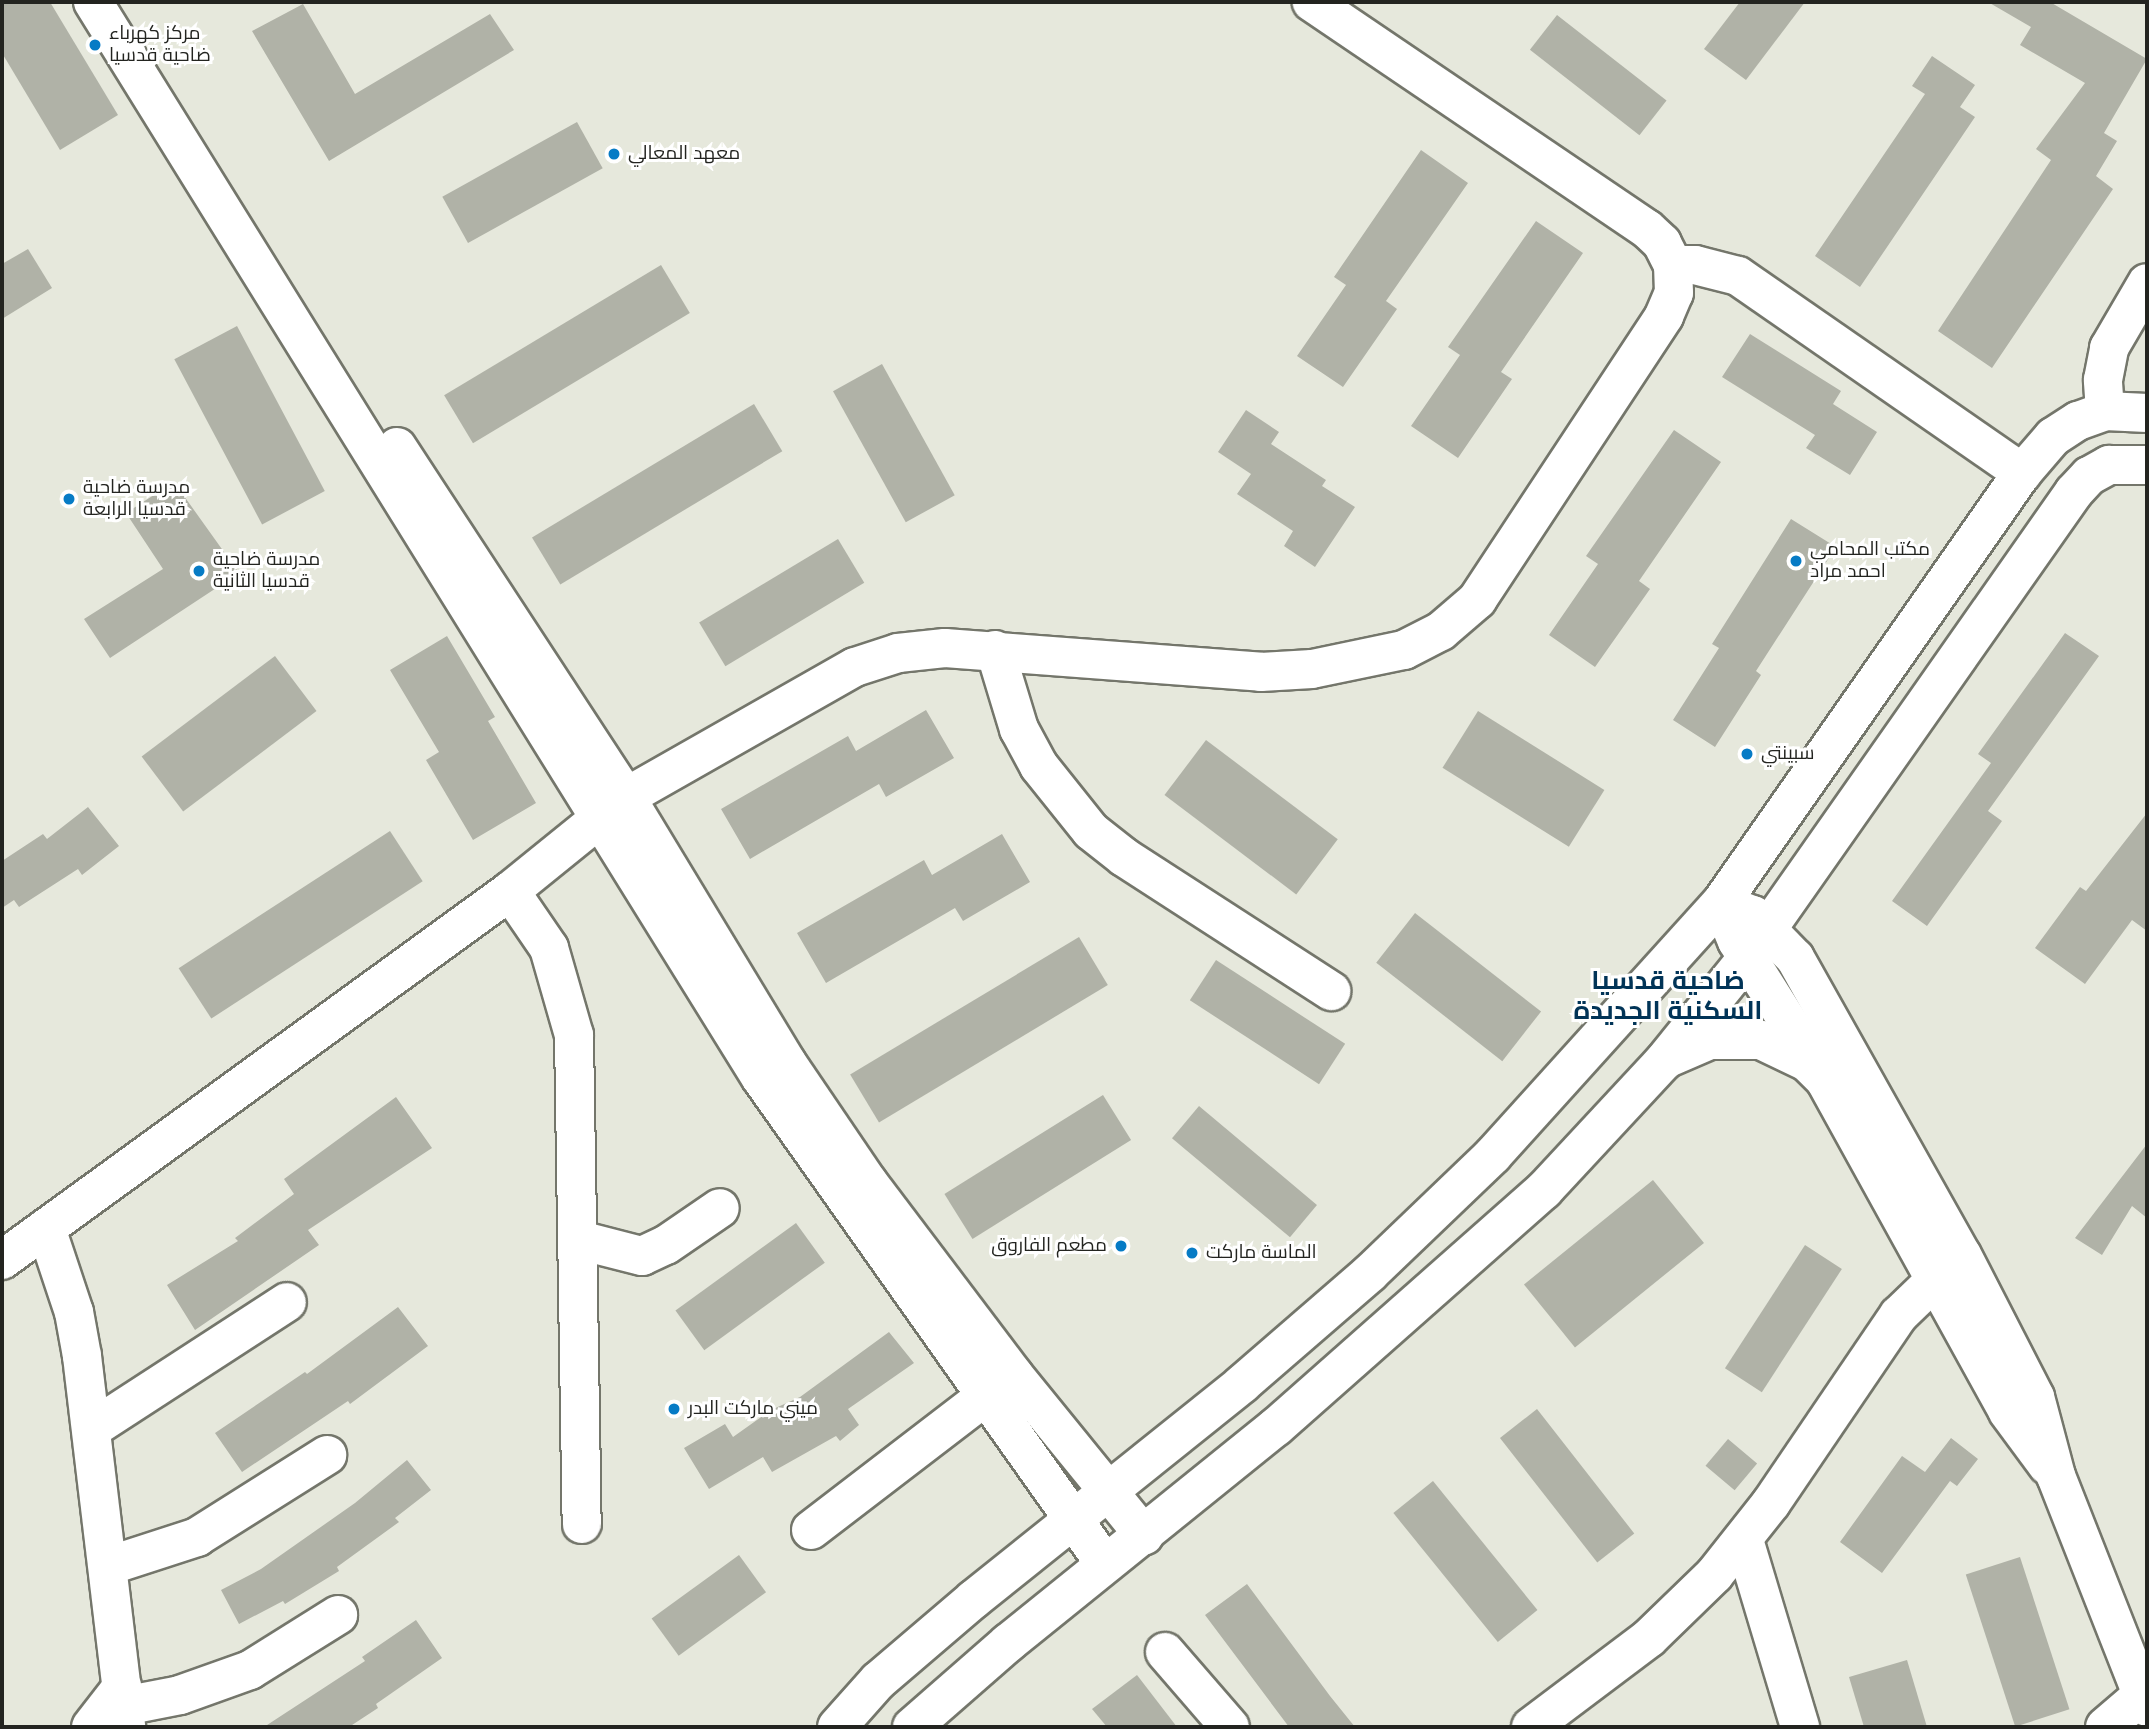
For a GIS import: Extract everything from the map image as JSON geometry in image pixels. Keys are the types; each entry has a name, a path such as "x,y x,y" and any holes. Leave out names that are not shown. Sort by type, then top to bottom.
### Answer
{"street":[{"path":"93,2 198,151 357,387 612,809 774,1070 857,1190 1001,1384 1073,1517 1105,1564"},
{"path":"119,2 198,151"},
{"path":"2,1260 510,891 612,809 855,667 898,653 945,648 1261,672 1356,662 1404,650 1441,631 1477,600 1510,557 1633,366 1674,293 1673,265 1662,243 1647,229 1311,2"},
{"path":"1673,265 1695,265 1738,276 2022,473"},
{"path":"2109,465 2103,380 2109,348 2147,283"},
{"path":"813,1727 878,1681 1073,1517 1242,1384 1370,1273 1493,1155 1721,903 2022,473 2053,437 2078,421 2105,411 2147,412"},
{"path":"912,1727 1105,1564 1276,1427 1544,1191 1664,1061 1747,958 2074,492 2090,476 2109,465 2147,465"},
{"path":"995,650 1005,691 1026,741 1063,800 1091,831 1124,857 1331,991"},
{"path":"510,891 548,947 569,1005 576,1066 582,1524"},
{"path":"1721,903 1753,915 1769,928 1808,978 1949,1265"},
{"path":"1721,903 1747,958 2035,1396 2056,1476 2146,1697 2105,1727"},
{"path":"1664,1061 1710,1040 1761,1040 1785,1048 1825,1080"},
{"path":"579,1240 642,1256 666,1245 720,1208"},
{"path":"46,1228 74,1312 93,1428 124,1707"},
{"path":"1531,1727 1649,1638 1744,1540 1899,1315 1949,1265"},
{"path":"93,1428 287,1302"},
{"path":"1001,1384 1108,1489 1144,1535"},
{"path":"811,1530 1001,1384"},
{"path":"108,1566 197,1537 327,1455"},
{"path":"1744,1540 1800,1727"},
{"path":"91,1727 124,1707 180,1695 250,1670 338,1615"},
{"path":"1165,1652 1230,1727"},
{"path":"837,1727 878,1681"}],"building":[{"path":"2,2 50,2 118,115 60,150 2,53"},
{"path":"1740,2 1805,2 1746,80 1704,49"},
{"path":"1988,2 2050,2 2147,59 2104,133 2117,141 2096,176 2113,189 1992,368 1938,331 2051,160 2036,149 2085,83 2020,45 2031,27"},
{"path":"303,4 355,94 490,14 514,50 329,161 252,31"},
{"path":"1557,15 1667,101 1639,135 1530,50"},
{"path":"1932,56 1975,85 1960,107 1975,117 1860,287 1815,256 1925,94 1912,86"},
{"path":"577,122 603,168 468,243 442,197"},
{"path":"1421,150 1468,183 1386,301 1397,309 1343,387 1297,356 1346,285 1334,277"},
{"path":"1536,221 1583,253 1501,372 1512,379 1458,458 1411,426 1460,355 1448,347"},
{"path":"28,249 52,288 2,319 2,264"},
{"path":"661,265 690,313 473,443 444,395"},
{"path":"237,326 325,491 262,524 174,359"},
{"path":"1750,334 1841,391 1833,404 1877,432 1850,475 1806,448 1815,435 1722,377"},
{"path":"882,364 955,495 906,522 833,391"},
{"path":"754,404 782,451 560,585 532,537"},
{"path":"1246,410 1279,432 1271,444 1326,480 1322,486 1355,507 1315,567 1284,546 1293,531 1237,494 1251,474 1218,452"},
{"path":"1674,430 1721,462 1639,581 1650,589 1595,667 1549,635 1598,564 1586,556"},
{"name":"مدرسة ضاحية قدسيا الثانية","path":"174,482 239,573 110,658 84,619 163,569 126,513"},
{"path":"1791,519 1836,547 1756,671 1761,675 1715,747 1673,720 1719,648 1712,644"},
{"path":"838,539 864,583 725,666 699,622"},
{"path":"2065,633 2099,656 1988,811 2002,821 1927,926 1892,901 1991,763 1978,754"},
{"path":"447,636 495,717 488,721 536,803 473,840 426,760 439,752 390,670"},
{"path":"275,656 317,711 183,812 142,757"},
{"path":"926,710 954,758 886,797 879,784 750,859 721,809 848,736 856,751"},
{"path":"1478,711 1604,790 1569,847 1442,768"},
{"path":"1206,740 1338,839 1296,894 1164,795"},
{"path":"88,807 119,846 82,875 78,869 19,907 14,900 2,908 2,861 43,834 47,839"},
{"path":"2147,813 2147,931 2132,920 2085,984 2035,948 2080,887 2086,891"},
{"path":"390,831 423,881 211,1019 179,968"},
{"path":"1002,834 1030,882 963,921 955,908 826,983 797,933 924,860 932,875"},
{"path":"1415,913 1541,1012 1502,1061 1376,963"},
{"path":"1079,937 1108,985 879,1123 850,1075"},
{"path":"1216,960 1345,1044 1319,1084 1190,1000"},
{"path":"1103,1095 1131,1140 973,1239 944,1194"},
{"path":"396,1097 432,1148 308,1230 319,1245 195,1330 167,1285 238,1241 235,1238 294,1194 284,1179"},
{"path":"1199,1106 1317,1205 1290,1237 1172,1138"},
{"path":"2147,1144 2147,1218 2132,1206 2102,1255 2075,1238"},
{"path":"1653,1180 1704,1243 1575,1347 1524,1284"},
{"path":"796,1223 825,1263 704,1350 675,1311"},
{"path":"1805,1245 1842,1269 1762,1392 1725,1368"},
{"path":"398,1307 428,1346 350,1404 348,1401 242,1472 215,1433 305,1372 307,1374"},
{"path":"889,1332 914,1363 848,1409 859,1425 840,1441 836,1436 772,1472 763,1457 709,1489 684,1448 725,1424 733,1437 771,1410 800,1397"},
{"path":"1537,1409 1634,1534 1597,1562 1500,1438"},
{"path":"1951,1438 1978,1459 1957,1486 1950,1481 1882,1573 1840,1542 1902,1456 1925,1472"},
{"path":"1728,1439 1757,1463 1735,1490 1706,1466"},
{"path":"407,1460 431,1490 395,1518 399,1522 337,1567 339,1571 285,1604 283,1601 239,1624 221,1590 261,1569 355,1503"},
{"path":"1433,1481 1537,1610 1498,1642 1393,1513"},
{"path":"739,1555 766,1592 679,1656 652,1618"},
{"path":"2020,1557 2069,1709 2015,1727 1966,1575"},
{"path":"1247,1584 1355,1727 1289,1727 1205,1615"},
{"path":"416,1620 442,1658 376,1704 378,1708 349,1727 264,1727 365,1661 362,1657"},
{"path":"1907,1660 1927,1727 1864,1727 1849,1677"},
{"path":"1137,1675 1177,1727 1107,1727 1092,1709"}],"place":[{"name":"مركز كهرباء ضاحية قدسيا","path":"95,45"},
{"name":"معهد المعالي","path":"614,154"},
{"name":"مدرسة ضاحية قدسيا الرابعة","path":"69,499"},
{"name":"مكتب المحامي احمد مراد","path":"1796,561"},
{"name":"مدرسة ضاحية قدسيا الثانية","path":"199,571"},
{"name":"سبينتي","path":"1747,754"},
{"name":"مطعم الفاروق","path":"1121,1246"},
{"name":"الماسة ماركت","path":"1192,1253"},
{"name":"ميني ماركت البدر","path":"674,1409"}],"district":[{"name":"ضاحية قدسيا السكنية الجديدة","path":"1668,996"}]}
